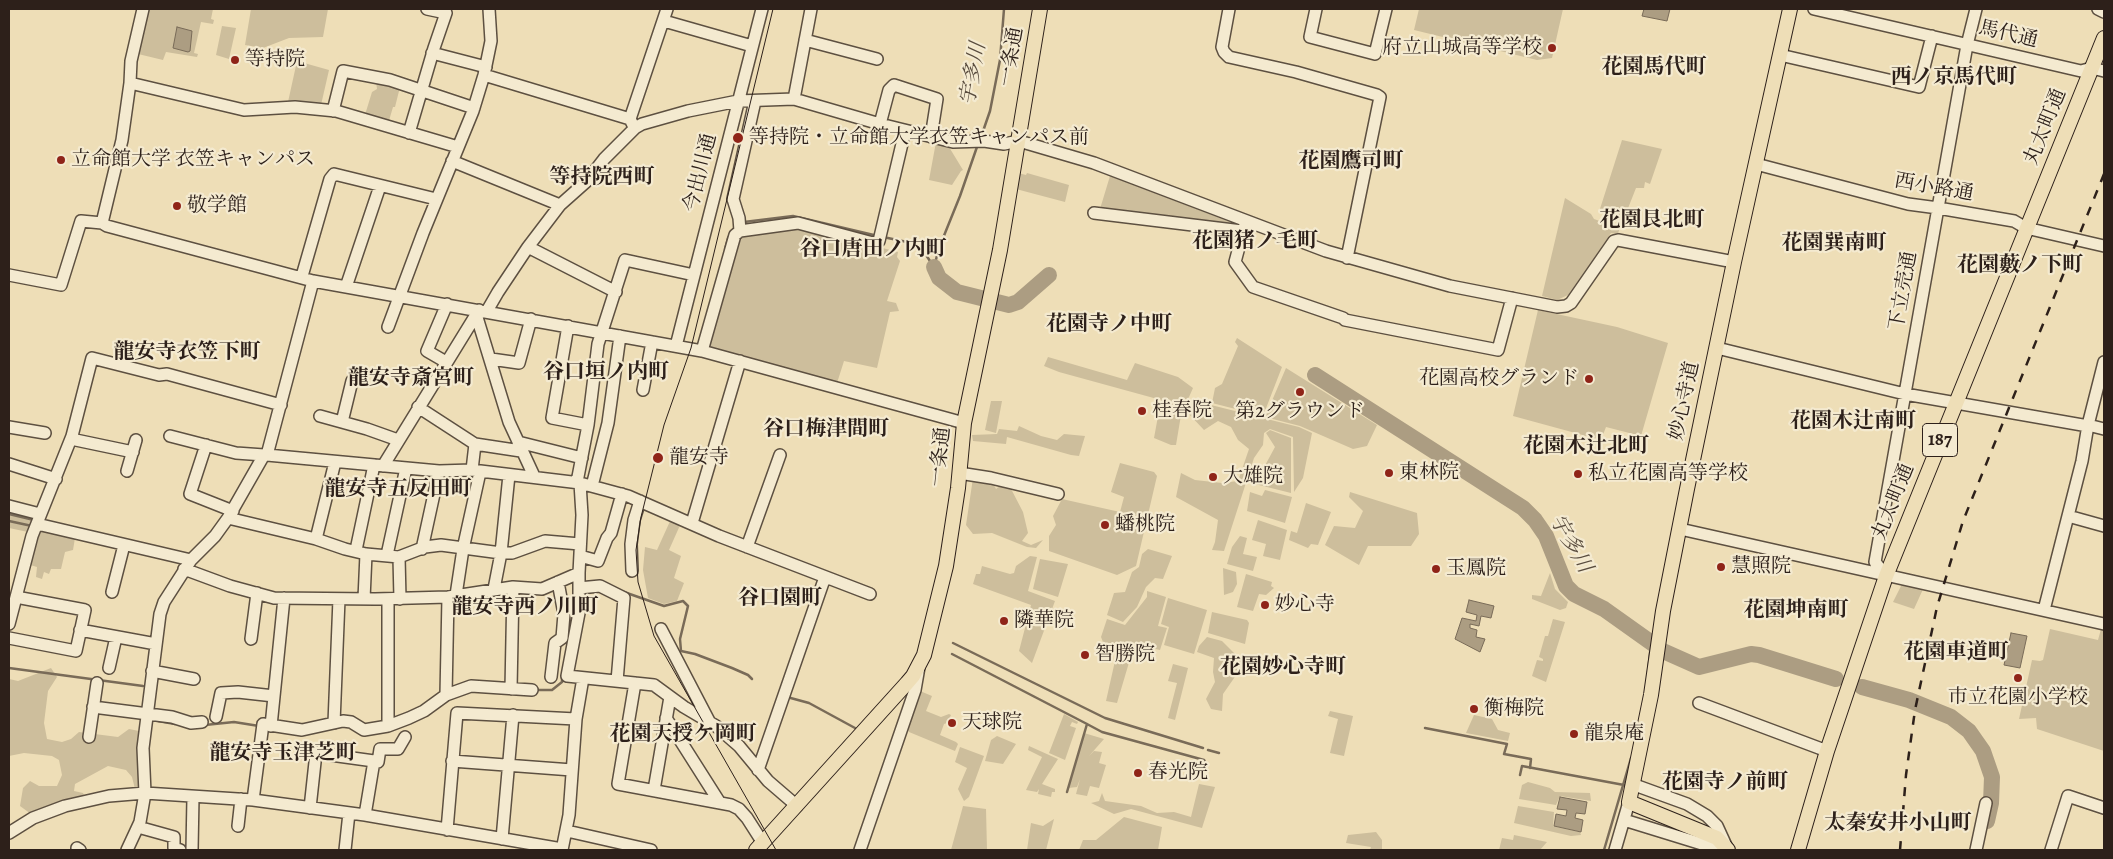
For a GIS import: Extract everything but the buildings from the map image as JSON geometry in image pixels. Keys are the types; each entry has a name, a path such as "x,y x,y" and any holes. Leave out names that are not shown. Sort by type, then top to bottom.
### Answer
{"main road":[{"name":"一条通","path":"760,847 907,683 919,664 929,639 946,566 964,424 1002,240 1040,9"},
{"name":"妙心寺道","path":"1629,802 1651,695 1663,611 1734,262 1790,9"},
{"name":"丸太町通","path":"1798,850 1826,750 1886,576 2026,228 2098,69 2104,38"},
{"path":"1629,802 1717,838 1728,850"}],"street":[{"path":"102,223 122,140 132,51 143,9"},
{"path":"409,133 432,53 446,13 427,9"},
{"path":"388,327 398,295 474,108 485,71 491,41 489,9"},
{"path":"364,599 361,552 378,466 398,440 446,362 481,312 498,292 528,246 560,205 587,181 633,124 667,9"},
{"name":"今出川通","path":"676,346 762,9"},
{"path":"794,99 811,9"},
{"path":"1229,9 1222,47 1229,57 1296,72 1377,95 1380,98 1347,258"},
{"path":"1316,9 1310,37 1375,54 1386,9"},
{"name":"馬代通","path":"1814,9 2081,71 2098,69"},
{"name":"下立売通","path":"1886,576 1875,562 1967,44 1976,9"},
{"path":"2098,9 2104,12"},
{"path":"664,21 752,46"},
{"path":"1780,55 1919,87 1932,36"},
{"path":"805,40 877,59"},
{"path":"432,53 633,124 642,124 688,111 738,101 794,99 905,131 952,142 980,141 1004,144 1019,141 1094,163 1244,226 1326,252 1450,286 1557,307 1569,305 1614,241 1618,240 1734,262"},
{"path":"333,111 343,71 390,80 474,108"},
{"path":"130,82 244,110 295,107 333,111 458,147"},
{"path":"880,124 889,90 894,85 937,99 930,137"},
{"path":"702,351 735,235 740,225 733,199 755,101"},
{"path":"740,225 798,223 873,243 881,237 905,131"},
{"path":"452,161 560,205"},
{"name":"西小路通","path":"1756,164 1908,204 2014,221 2026,228 2104,246"},
{"path":"302,276 330,179 334,174 436,199"},
{"path":"346,287 380,186"},
{"path":"1094,213 1244,226"},
{"path":"9,275 61,286 81,221 102,223 107,226 302,276 313,281 702,351 964,424"},
{"path":"1244,226 1235,262 1253,286 1345,320 1498,350 1512,298"},
{"path":"528,246 616,292"},
{"path":"694,274 625,260 598,344 579,483 582,516 578,573 580,613 567,676 654,685 684,707 709,721 738,746 758,770 797,806"},
{"path":"127,850 138,827 145,793 142,748 160,614 164,602 188,565 215,536 231,514 266,455 313,281"},
{"path":"446,362 427,350 447,304"},
{"path":"481,312 491,359 509,422 534,476"},
{"path":"491,359 519,363 530,319"},
{"path":"568,326 552,418 588,425"},
{"path":"592,486 608,423 620,336"},
{"path":"643,390 652,342"},
{"path":"1717,348 1904,394 2104,429"},
{"path":"9,624 39,519 71,439 92,358 159,375 167,374 281,405"},
{"path":"692,523 740,361"},
{"path":"2044,610 2082,461 2088,426 2104,362"},
{"path":"342,422 352,381"},
{"path":"418,407 475,444 520,446 582,458"},
{"path":"320,416 398,440"},
{"path":"9,427 45,434"},
{"path":"170,436 236,453 378,466 534,476 579,483 640,500 747,547 870,594"},
{"path":"71,439 132,452"},
{"path":"127,470 136,440"},
{"path":"446,695 452,596 463,549 476,471 475,444"},
{"path":"206,445 190,494 231,514 345,549 393,556 441,545 463,549 512,553 545,541 580,544"},
{"path":"747,547 780,455"},
{"path":"316,539 335,462"},
{"path":"9,464 56,479"},
{"path":"388,726 394,599 393,556 406,468"},
{"path":"422,549 439,470"},
{"path":"959,473 991,478 1058,494"},
{"path":"494,590 501,553 509,475"},
{"path":"580,556 598,561 607,538 611,533 622,494"},
{"path":"632,570 631,544 634,520 640,500"},
{"path":"9,506 39,519 188,565 257,594 284,598 394,599 452,596 513,587 542,589 578,573"},
{"path":"2068,516 2104,526"},
{"path":"1680,529 2104,624"},
{"path":"112,592 124,545"},
{"path":"758,770 826,577"},
{"path":"551,677 555,643 562,638 564,614 558,582"},
{"path":"579,588 600,586 624,598 617,681"},
{"path":"512,689 513,587"},
{"path":"251,639 257,594"},
{"path":"9,638 76,651 84,610 16,597"},
{"path":"271,726 284,598"},
{"path":"334,723 340,598"},
{"path":"661,629 709,721"},
{"path":"80,630 156,644"},
{"path":"109,668 116,637"},
{"path":"860,850 915,690 919,664"},
{"path":"152,671 194,679"},
{"path":"9,833 32,818 65,806 109,796 145,793 253,800 365,815 562,850 567,831 576,719 583,678"},
{"path":"89,737 97,683"},
{"path":"634,683 618,784 720,803 739,809 760,847"},
{"path":"253,800 263,724 302,730 334,723 351,722 364,730 388,726 424,711 446,695 471,686 532,690"},
{"path":"216,717 221,693 238,692 274,696"},
{"path":"654,790 670,697"},
{"path":"1699,704 1826,750"},
{"path":"93,707 172,717 191,723 202,722"},
{"path":"447,830 457,713 576,719"},
{"path":"502,839 512,716"},
{"path":"666,718 720,803"},
{"path":"310,808 316,753 378,762 380,748 398,749 405,737"},
{"path":"365,815 374,761"},
{"path":"452,761 572,770"},
{"path":"1632,784 1687,804 1707,816 1717,826 1728,850"},
{"path":"2051,850 2068,796 2104,808"},
{"path":"192,850 194,797"},
{"path":"238,826 241,799"},
{"name":"妙心寺道","path":"1615,850 1629,802"},
{"path":"1976,850 1986,803"},
{"path":"345,850 349,813"},
{"path":"1624,820 1715,848 1728,850"},
{"path":"138,827 174,838 174,848 180,850"},
{"path":"567,831 651,850"}],"shaded area":[{"path":"144,9 213,9 211,19 214,20 213,24 201,22 194,53 198,54 197,57 166,52 163,60 134,53"},
{"path":"251,9 328,9 323,37 289,38 263,48 245,45"},
{"path":"1419,9 1563,9 1552,58 1537,60 1414,30"},
{"path":"1644,9 1670,9 1667,21 1642,16"},
{"path":"222,26 236,28 229,59 216,55"},
{"path":"177,27 192,31 190,51 188,52 173,48"},
{"path":"297,61 329,70 321,105 288,102"},
{"path":"376,81 400,87 388,124 364,118 372,92 377,89"},
{"path":"1622,140 1662,149 1650,184 1645,182 1644,188 1636,188 1623,221 1599,212"},
{"path":"936,142 949,147 963,170 952,185 929,180"},
{"path":"1018,173 1026,175 1027,173 1069,185 1065,202 1016,189"},
{"path":"1110,176 1233,223 1232,227 1100,209"},
{"path":"1565,198 1591,214 1594,219 1617,227 1619,230 1618,234 1611,233 1568,295 1557,300 1542,296"},
{"path":"801,227 898,252 897,257 900,261 887,301 896,303 899,311 890,312 877,368 844,361 837,383 709,348 706,344 737,237"},
{"name":"花園高校グランド","path":"1538,310 1617,327 1668,343 1641,436 1606,427 1601,440 1513,416"},
{"path":"1237,338 1282,367 1263,416 1212,403 1215,388 1222,384 1238,346 1235,342"},
{"path":"1048,357 1127,380 1135,363 1178,377 1193,388 1181,415 1176,445 1171,445 1154,438 1161,400 1059,372 1044,366"},
{"name":"第2グラウンド","path":"1286,368 1377,425 1367,446 1353,449 1300,426 1265,417"},
{"path":"991,401 1002,401 996,433 985,430"},
{"path":"1211,405 1299,427 1312,433 1303,478 1294,492 1293,437 1270,429 1264,433 1263,445 1254,458 1224,551 1212,550 1218,520 1176,497 1181,473 1195,480 1222,483 1238,481 1249,449 1238,440 1231,427 1218,421 1204,430 1187,412 1191,406"},
{"path":"1019,426 1041,436 1057,440 1064,434 1085,436 1079,456 1007,437 1006,444 973,441 972,435 997,434 999,429 1017,431"},
{"path":"1270,430 1291,438 1291,493 1255,484 1275,447 1266,433"},
{"name":"蟠桃院","path":"1120,463 1154,472 1157,476 1136,566 1117,575 1049,551 1049,536 1056,525 1053,516 1062,499 1120,512 1124,497 1111,492"},
{"path":"973,478 992,481 996,489 1002,484 1009,485 1023,512 1028,533 1022,541 1031,545 1043,540 1036,548 1027,547 992,533 973,534 966,525"},
{"path":"1265,490 1292,497 1285,523 1247,511 1250,492 1262,496"},
{"path":"1350,492 1417,513 1419,534 1411,546 1368,546 1359,565 1325,545 1334,526 1355,528 1363,511 1349,497"},
{"path":"1306,503 1331,512 1318,545 1311,544 1308,548 1289,540 1291,531 1297,533"},
{"path":"9,508 37,516 28,532 9,528"},
{"path":"671,519 681,523 669,550 681,556 674,578 684,583 677,601 664,604 648,598 643,570 645,547 657,550"},
{"path":"1258,520 1287,530 1280,560 1263,556 1266,544 1252,540"},
{"path":"38,528 75,538 73,550 65,552 61,569 51,569 49,574 44,572 42,579 36,577 37,567 27,564"},
{"path":"1240,536 1247,538 1243,554 1257,557 1253,571 1227,564 1232,547"},
{"path":"1148,549 1172,556 1163,579 1155,578 1146,587 1137,607 1123,622 1107,615 1114,593 1125,592 1132,572 1139,567 1142,554"},
{"path":"1030,556 1037,557 1028,591 1055,601 1032,663 1019,651 1031,605 973,584 976,574 980,574 982,566 1010,574 1014,573 1016,566"},
{"path":"1040,559 1068,564 1058,597 1033,589"},
{"path":"1223,568 1236,572 1237,584 1233,592 1224,595"},
{"path":"1550,573 1555,589 1568,602 1566,608 1560,610 1532,599 1532,595 1541,596"},
{"path":"1246,574 1272,582 1271,586 1274,588 1266,595 1259,594 1253,611 1237,607"},
{"path":"1903,582 1924,587 1914,609 1893,602"},
{"path":"1147,591 1166,597 1158,626 1167,628 1160,650 1139,645 1133,649 1117,703 1106,701 1115,661 1115,648 1103,642 1101,637 1107,619 1125,625 1147,597"},
{"path":"1168,598 1207,610 1194,654 1164,645 1169,627 1161,624"},
{"path":"1469,600 1494,606 1491,618 1481,616 1479,626 1470,624 1470,628 1477,630 1476,637 1485,639 1480,652 1455,639 1462,618 1476,621 1477,615 1466,612"},
{"path":"1212,612 1247,620 1249,623 1245,644 1208,633"},
{"path":"1553,619 1565,622 1546,682 1532,676 1537,660 1543,661 1539,657 1545,636 1548,636"},
{"path":"2050,629 2098,640 2101,629 2104,630 2104,751 2037,729 2036,718 2019,719 2032,660 2043,660"},
{"path":"2011,633 2027,636 2020,668 2004,665"},
{"path":"1207,637 1222,641 1241,660 1239,671 1223,694 1222,711 1211,709 1206,699 1215,682 1213,672 1214,658 1197,652 1199,646"},
{"path":"1173,664 1188,668 1175,720 1168,718 1177,683 1168,681"},
{"path":"51,668 57,677 48,691 44,723 47,739 62,742 71,739 79,732 118,737 129,729 139,731 142,789 135,789 132,777 126,770 108,766 75,784 74,791 83,793 86,799 31,814 20,806 23,788 30,781 39,786 57,786 62,775 59,760 52,756 24,753 9,756 9,679 18,681"},
{"path":"920,691 932,696 926,711 941,717 951,715 947,723 944,724 940,735 958,744 955,751 909,732 907,728"},
{"path":"1330,711 1353,716 1344,756 1330,753 1338,719 1328,716"},
{"path":"1064,714 1078,722 1077,724 1072,722 1070,726 1076,728 1065,760 1049,753"},
{"path":"1474,715 1492,719 1498,730 1510,733 1508,741 1466,733"},
{"path":"1084,733 1104,739 1089,756 1094,751 1102,752 1099,763 1106,765 1099,788 1090,786 1087,796 1076,794 1080,779 1077,787 1068,788"},
{"path":"997,736 1016,744 1003,764 985,761 991,740"},
{"path":"1029,746 1058,759 1042,784 1055,789 1051,797 1038,794 1039,789 1037,792 1026,790 1042,757 1028,750"},
{"path":"960,747 984,756 969,797 964,801 958,789 967,768 955,762"},
{"path":"1528,782 1550,788 1555,792 1590,793 1591,801 1560,796 1556,805 1519,799 1522,785"},
{"path":"1199,784 1215,787 1202,828 1131,809 1114,814 1091,803 1099,801 1102,793 1105,801 1141,806 1157,813 1174,812 1191,817"},
{"path":"1560,797 1587,802 1585,814 1576,813 1575,818 1583,820 1581,832 1554,826 1556,814 1566,816 1567,810 1557,809"},
{"path":"963,806 986,809 987,850 951,850"},
{"path":"1518,806 1554,812 1553,826 1580,832 1581,835 1571,836 1514,823"},
{"path":"1124,817 1162,827 1158,850 1079,850 1083,840 1096,840"},
{"path":"1054,819 1046,850 1027,850 1031,823 1043,826"},
{"path":"1376,832 1382,840 1382,850 1370,850 1371,847 1346,843 1348,835"},
{"path":"1514,835 1547,842 1540,850 1499,850 1502,838 1513,840"}],"waterway":[{"name":"宇多川","path":"981,137 990,111 1000,60 1004,9"},
{"name":"宇多川","path":"934,267 939,248 978,144"},
{"path":"744,222 793,216 878,236"},
{"path":"725,249 728,238 736,225"},
{"path":"883,237 912,243 924,252 934,267"},
{"name":"宇多川","path":"934,267 939,278 957,292 1009,305 1018,302 1049,275"},
{"name":"宇多川","path":"1315,375 1523,508 1535,520 1546,536 1566,586 1574,594 1604,609 1663,651 1699,667 1751,654 1759,655 1836,679"},
{"path":"9,514 34,520"},
{"path":"9,521 32,526"},
{"path":"624,592 664,606 683,601 688,606 680,639 681,651 695,654 732,668 748,675 752,679"},
{"path":"953,643 1105,718 1203,748"},
{"path":"1648,672 1651,644"},
{"path":"952,654 1087,724"},
{"path":"9,668 143,686"},
{"path":"536,690 552,690 562,682 562,676"},
{"name":"宇多川","path":"1862,687 1909,700 1951,717 1969,731 1983,751 1992,777 1991,803 1987,821"},
{"path":"787,697 809,703 855,728"},
{"path":"158,721 175,724"},
{"path":"205,725 234,722 259,726"},
{"path":"1067,792 1087,724 1102,732 1204,760 1206,763"},
{"path":"1425,728 1507,744 1504,754 1531,759 1530,768"},
{"path":"1208,750 1219,753"},
{"path":"1604,850 1631,758"},
{"path":"1520,775 1522,766 1624,785"}],"tram line":[{"path":"773,9 691,348 664,425 641,517 636,550 638,582 654,636 776,850"}],"railway":[{"path":"1900,850 1906,775 1915,710 1937,607 1963,521 2104,174"}],"place":[{"name":"府立山城高等学校","path":"1552,48"},
{"name":"等持院","path":"235,60"},
{"name":"等持院・立命館大学衣笠キャンパス前","path":"738,138"},
{"name":"立命館大学 衣笠キャンパス","path":"61,160"},
{"name":"敬学館","path":"177,206"},
{"name":"花園高校グランド","path":"1589,379"},
{"name":"第2グラウンド","path":"1300,392"},
{"name":"桂春院","path":"1142,411"},
{"name":"龍安寺","path":"658,458"},
{"name":"東林院","path":"1389,473"},
{"name":"私立花園高等学校","path":"1578,474"},
{"name":"大雄院","path":"1213,477"},
{"name":"蟠桃院","path":"1105,525"},
{"name":"慧照院","path":"1721,567"},
{"name":"玉鳳院","path":"1436,569"},
{"name":"妙心寺","path":"1265,605"},
{"name":"隣華院","path":"1004,621"},
{"name":"智勝院","path":"1085,655"},
{"name":"市立花園小学校","path":"2018,678"},
{"name":"衡梅院","path":"1474,709"},
{"name":"天球院","path":"952,723"},
{"name":"龍泉庵","path":"1574,734"},
{"name":"春光院","path":"1138,773"}],"district":[{"name":"花園馬代町","path":"1654,68"},
{"name":"西ノ京馬代町","path":"1954,78"},
{"name":"花園鷹司町","path":"1351,162"},
{"name":"等持院西町","path":"602,178"},
{"name":"花園艮北町","path":"1652,221"},
{"name":"花園猪ノ毛町","path":"1255,242"},
{"name":"花園巽南町","path":"1834,244"},
{"name":"谷口唐田ノ内町","path":"873,250"},
{"name":"花園藪ノ下町","path":"2020,266"},
{"name":"花園寺ノ中町","path":"1109,325"},
{"name":"龍安寺衣笠下町","path":"187,353"},
{"name":"谷口垣ノ内町","path":"606,373"},
{"name":"龍安寺斎宮町","path":"411,379"},
{"name":"花園木辻南町","path":"1853,422"},
{"name":"谷口梅津間町","path":"826,430"},
{"name":"花園木辻北町","path":"1586,447"},
{"name":"龍安寺五反田町","path":"398,490"},
{"name":"谷口園町","path":"780,599"},
{"name":"龍安寺西ノ川町","path":"525,608"},
{"name":"花園坤南町","path":"1796,611"},
{"name":"花園車道町","path":"1956,653"},
{"name":"花園妙心寺町","path":"1283,668"},
{"name":"花園天授ケ岡町","path":"683,735"},
{"name":"龍安寺玉津芝町","path":"283,754"},
{"name":"花園寺ノ前町","path":"1725,783"},
{"name":"太秦安井小山町","path":"1898,824"}]}
